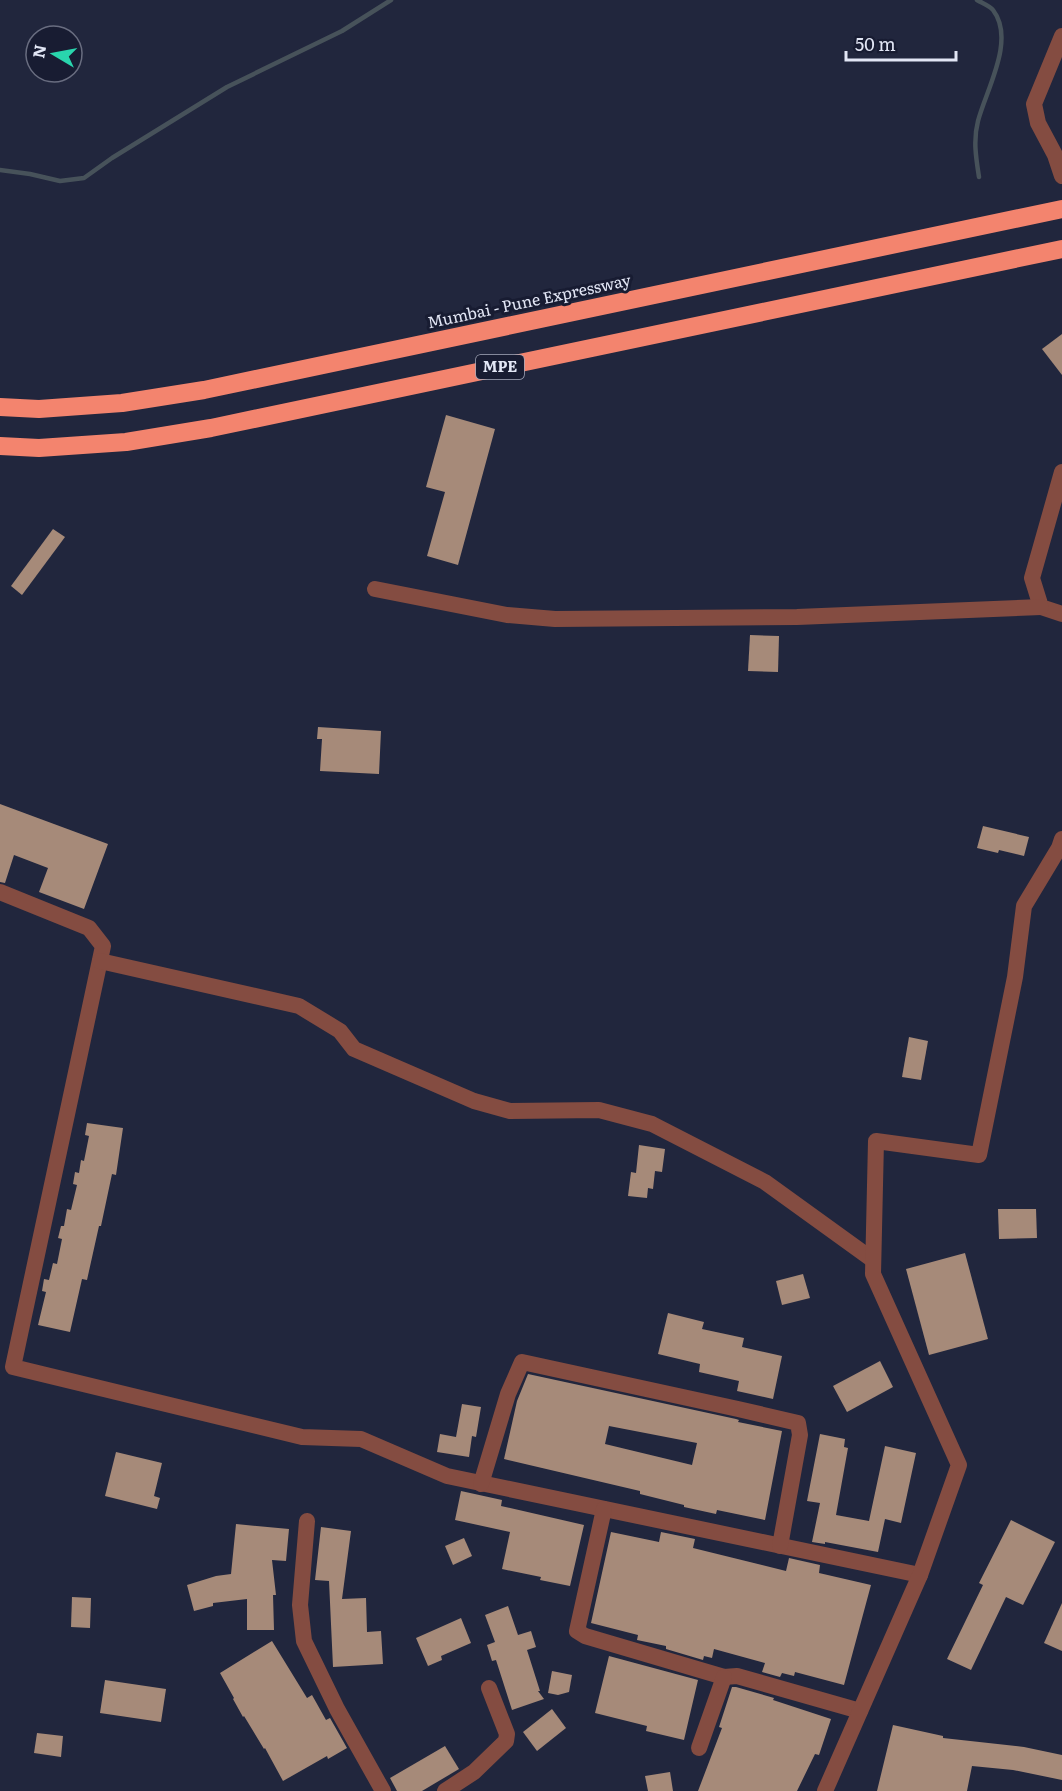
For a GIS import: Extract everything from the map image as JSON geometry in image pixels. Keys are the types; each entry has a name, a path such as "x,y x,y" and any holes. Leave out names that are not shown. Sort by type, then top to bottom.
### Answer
{"highway":[{"name":"Mumbai - Pune Expressway","path":"0,407 39,409 122,403 204,390 1062,209"},
{"name":"MPE","path":"0,446 39,448 126,442 211,428 1062,249"}],"street":[{"path":"1062,36 1034,104 1038,123 1055,155 1062,176"},
{"path":"1041,607 1032,578 1055,523 1062,472"},
{"path":"375,589 507,615 555,619 797,617 1041,607 1062,614"},
{"path":"825,1791 920,1575 959,1465 873,1274 876,1142 979,1155 1015,977 1024,906 1059,848 1062,839"},
{"path":"0,892 89,928 103,946 7,1366 302,1437 361,1439 447,1476 481,1484 920,1575"},
{"path":"100,961 299,1006 340,1031 354,1048 474,1101 510,1111 599,1110 652,1124 765,1182 873,1260"},
{"path":"481,1484 508,1394 522,1362 798,1423 800,1435 780,1546"},
{"path":"604,1509 577,1631 585,1636 724,1677 738,1676 860,1711"},
{"path":"307,1521 300,1605 304,1641 337,1709 383,1791"},
{"path":"699,1748 724,1677"},
{"path":"445,1791 474,1772 506,1741 507,1734 489,1688"}],"building":[{"path":"1062,334 1062,375 1042,349"},
{"path":"446,415 495,429 458,565 427,556 445,492 426,487"},
{"path":"53,529 65,537 22,595 11,586"},
{"path":"750,635 779,636 778,672 748,671"},
{"path":"318,727 381,731 379,774 320,771 322,739 317,739"},
{"path":"0,804 108,844 84,909 39,892 48,868 14,855 5,883 0,882"},
{"path":"983,826 1029,837 1024,856 977,848"},
{"path":"909,1037 928,1041 921,1080 902,1077"},
{"path":"87,1123 123,1128 116,1175 112,1174 87,1280 82,1279 70,1332 38,1325 46,1292 42,1291 44,1279 49,1280 53,1263 57,1264 62,1239 58,1238 61,1226 64,1226 67,1209 71,1210 77,1185 73,1184 75,1172 79,1173 81,1160 84,1161 89,1136 85,1135"},
{"path":"639,1145 665,1149 662,1172 655,1171 653,1189 648,1188 647,1198 628,1196 631,1172 636,1173"},
{"path":"998,1209 1036,1209 1037,1238 999,1239"},
{"path":"965,1253 988,1339 929,1355 906,1269"},
{"path":"803,1274 810,1298 782,1305 776,1281"},
{"path":"668,1313 704,1322 702,1329 744,1338 742,1347 782,1356 773,1399 737,1391 739,1381 699,1372 700,1364 658,1354"},
{"path":"880,1361 893,1387 847,1412 833,1386"},
{"path":"528,1374 782,1431 765,1520 717,1510 716,1514 684,1507 684,1505 640,1494 640,1491 504,1459 517,1401","holes":["609,1426 697,1443 692,1465 605,1444"]},
{"path":"462,1404 481,1407 476,1437 472,1436 469,1457 437,1452 440,1434 456,1437"},
{"path":"820,1434 845,1439 844,1447 848,1448 836,1515 869,1521 885,1446 916,1453 901,1523 885,1519 878,1552 825,1542 825,1544 812,1542 820,1503 807,1501"},
{"path":"116,1452 162,1463 154,1496 160,1498 157,1509 105,1496"},
{"path":"461,1491 502,1500 501,1506 584,1525 570,1586 502,1569 510,1532 455,1520"},
{"path":"1011,1520 1055,1542 1023,1605 1006,1597 971,1670 947,1659 983,1585 979,1583"},
{"path":"236,1524 289,1529 286,1561 272,1560 276,1595 273,1595 274,1630 247,1630 247,1599 213,1603 213,1606 194,1611 187,1585 231,1574"},
{"path":"321,1527 351,1531 342,1599 366,1598 367,1632 381,1631 383,1664 333,1667 329,1581 315,1580"},
{"path":"611,1532 659,1542 661,1532 695,1539 693,1548 786,1571 789,1558 820,1565 819,1573 871,1585 844,1685 795,1672 794,1676 782,1673 780,1677 762,1672 765,1663 714,1649 712,1658 704,1656 703,1660 666,1649 666,1646 637,1640 638,1635 591,1623"},
{"path":"464,1538 472,1556 453,1565 445,1546"},
{"path":"72,1597 91,1598 90,1628 71,1627"},
{"path":"1062,1603 1062,1651 1044,1643"},
{"path":"508,1606 518,1635 531,1631 536,1647 527,1650 540,1691 538,1691 544,1699 512,1710 496,1660 492,1661 487,1645 495,1642 485,1615"},
{"path":"461,1618 471,1643 441,1656 442,1660 428,1666 416,1638"},
{"path":"272,1641 307,1698 312,1695 326,1720 330,1718 347,1748 328,1759 327,1756 283,1781 265,1748 243,1717 220,1673"},
{"path":"609,1656 698,1680 684,1740 646,1731 647,1726 595,1713"},
{"path":"552,1671 572,1675 569,1692 558,1695 548,1693"},
{"path":"105,1680 166,1689 161,1722 100,1713"},
{"path":"732,1687 774,1698 773,1700 831,1719 819,1755 815,1754 797,1791 698,1791 722,1728 719,1727"},
{"path":"552,1709 566,1728 537,1751 523,1732"},
{"path":"893,1725 943,1736 943,1738 1024,1747 1062,1755 1062,1780 1013,1770 972,1766 967,1791 877,1791"},
{"path":"37,1733 63,1736 61,1757 34,1753"},
{"path":"445,1746 459,1769 422,1791 397,1791 390,1778"},
{"path":"670,1772 673,1791 648,1791 645,1776"}],"waterway":[{"path":"0,170 60,181 84,178 112,158 227,87 342,31 391,0"},
{"path":"977,0 993,10 999,22 1001,36 997,65 976,128 979,177"}]}
